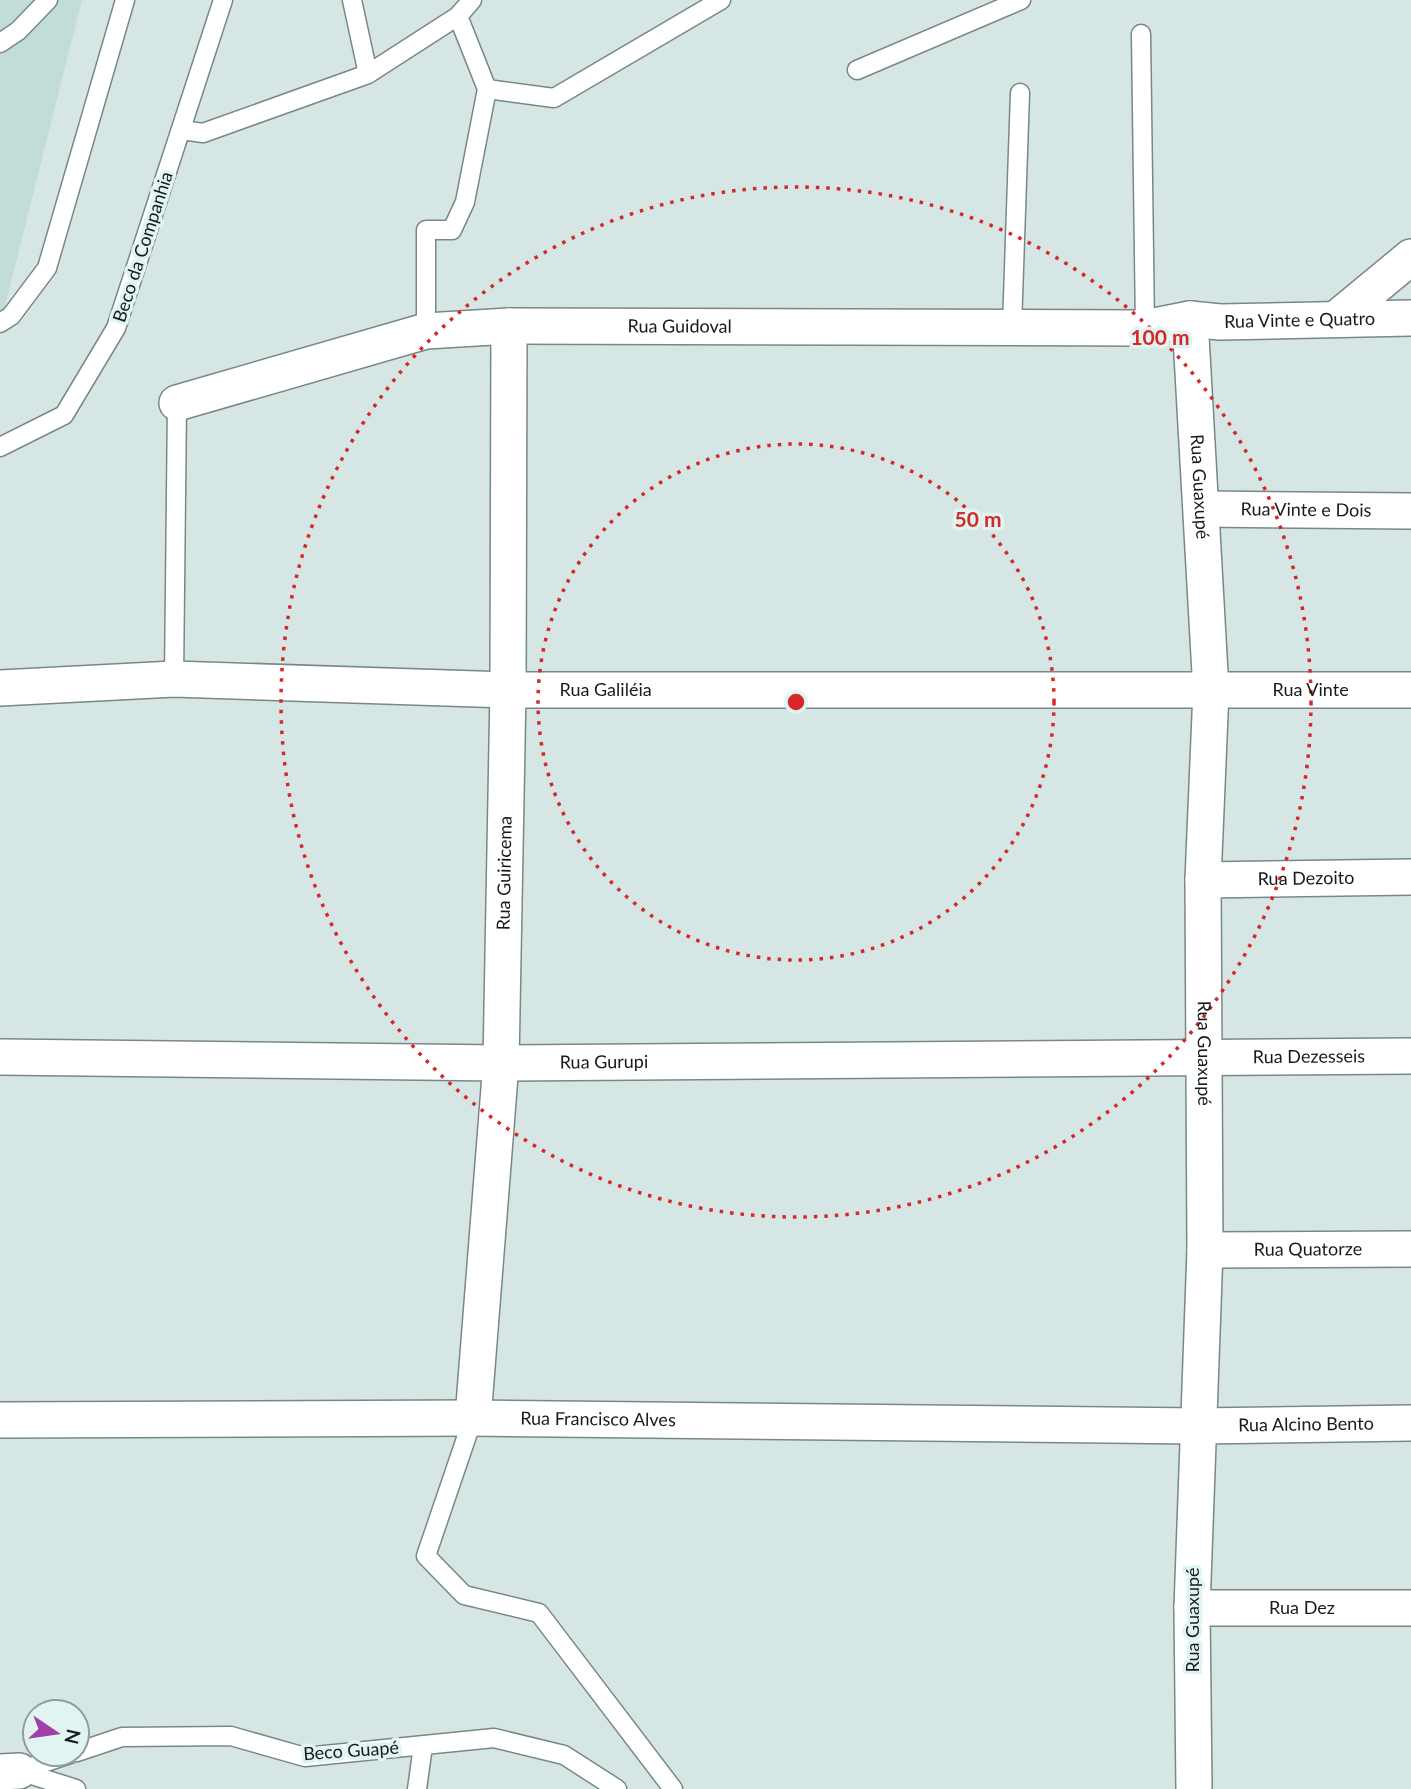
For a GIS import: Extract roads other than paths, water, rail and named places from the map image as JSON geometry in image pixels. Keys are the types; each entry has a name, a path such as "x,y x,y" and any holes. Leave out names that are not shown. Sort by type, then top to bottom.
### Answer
{"street":[{"path":"1336,319 1411,257"},
{"name":"Rua Vinte e Quatro","path":"1190,319 1220,322 1411,318"},
{"name":"Rua Guidoval","path":"177,403 426,331 509,326 1146,328 1190,319"},
{"name":"Rua Guaxupé","path":"1190,319 1203,509 1211,691 1203,880 1205,1250 1192,1608 1194,1789"},
{"name":"Rua Guiricema","path":"473,1418 501,1063 508,690 509,326"},
{"name":"Rua Vinte e Dois","path":"1203,509 1411,511"},
{"name":"Rua Galiléia","path":"0,688 174,678 508,690 1211,691"},
{"name":"Rua Vinte","path":"1211,691 1411,690"},
{"name":"Rua Dezoito","path":"1203,880 1411,877"},
{"name":"Rua Gurupi","path":"0,1057 501,1063 1206,1056"},
{"name":"Rua Dezesseis","path":"1206,1056 1411,1056"},
{"name":"Rua Quatorze","path":"1205,1250 1411,1250"},
{"name":"Rua Francisco Alves","path":"0,1420 473,1418 1198,1426"},
{"name":"Rua Alcino Bento","path":"1198,1426 1411,1423"},
{"name":"Rua Dez","path":"1192,1608 1411,1608"}],"lane":[{"path":"0,43 18,31 48,0"},
{"path":"0,323 11,316 47,268 125,0"},
{"name":"Beco da Companhia","path":"0,447 64,415 116,328 223,0"},
{"path":"352,0 368,74"},
{"path":"182,130 203,133 368,74 458,16 472,0"},
{"path":"487,89 554,98 721,0"},
{"path":"857,70 1021,0"},
{"path":"426,331 426,230 452,230 465,202 487,89 458,16"},
{"path":"1141,34 1146,328"},
{"path":"1012,327 1020,93"},
{"path":"174,678 177,403"},
{"path":"473,1418 426,1556 464,1595 539,1613 673,1789"},
{"name":"Beco Guapé","path":"91,1747 122,1737 231,1737 305,1757 494,1738 564,1755 617,1789"},
{"path":"417,1789 423,1746"},
{"path":"10,1772 76,1789"}]}
